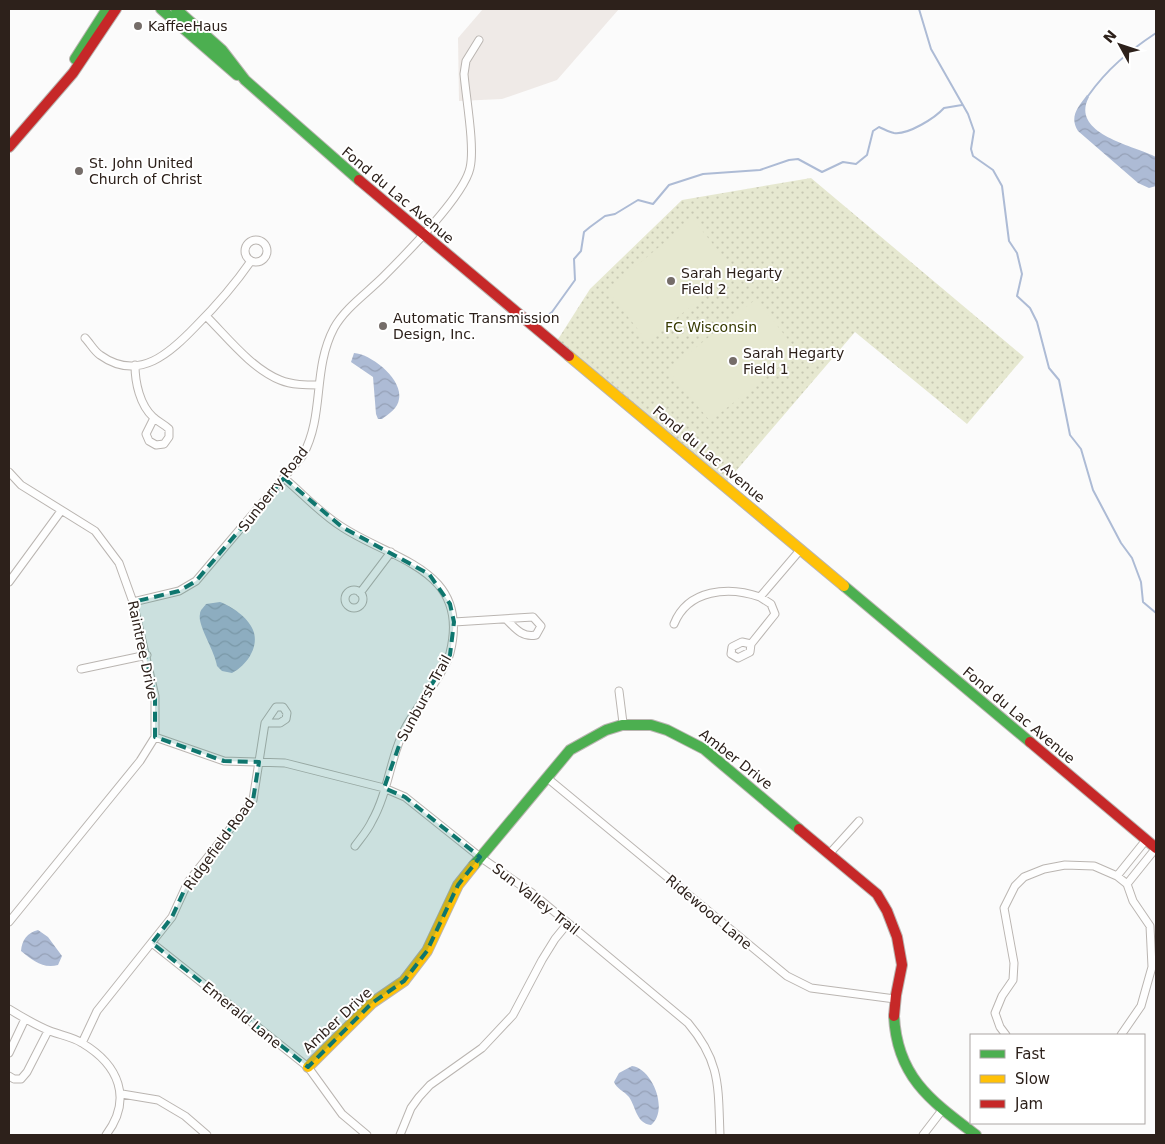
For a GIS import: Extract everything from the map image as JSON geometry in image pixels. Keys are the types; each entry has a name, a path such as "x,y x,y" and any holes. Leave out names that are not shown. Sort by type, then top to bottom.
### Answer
{"main road":[{"path":"50,97 107,9"},
{"path":"9,147 73,72 116,9"},
{"name":"Fond du Lac Avenue","path":"161,9 228,68 245,80 308,138 1156,848"},
{"name":"Fond du Lac Avenue","path":"176,9 222,50 245,80"},
{"name":"Amber Drive","path":"308,1067 372,1003 404,981 427,952 458,885 570,750 594,734 623,723 641,722 676,732 704,749 877,894 891,916 898,934 902,968 895,999 895,1033 908,1071 931,1099 976,1135"}],"street":[{"name":"Sunberry Road","path":"133,602 179,591 196,581 303,455 312,438 317,413 324,348 335,326 345,313 391,270 423,234 461,189 470,170 464,74 466,61 479,40"},
{"path":"85,338 100,355 122,364 135,366 161,358 206,316 236,283 251,261"},
{"path":"206,316 261,368 280,380 299,384 319,385"},
{"path":"135,366 139,393 154,418"},
{"name":"Raintree Drive","path":"9,472 22,485 95,531 119,563 133,602 147,655 155,696 155,737"},
{"name":"Sunburst Trail","path":"284,478 342,527 423,570 440,586 450,604 454,622 450,655 406,726 391,762 373,820 355,846"},
{"path":"9,582 61,511"},
{"path":"760,597 801,549"},
{"path":"360,593 391,552"},
{"path":"674,624 684,607 714,592 732,590 760,597 772,604 775,614 751,644"},
{"path":"454,622 506,618"},
{"path":"81,669 147,655"},
{"path":"619,692 623,723"},
{"name":"Ridgefield Road","path":"82,1043 97,1011 172,917 188,882 253,800 265,723"},
{"path":"9,922 140,761 155,737"},
{"name":"Sun Valley Trail","path":"155,737 224,761 285,763 384,788 404,797 426,812 480,857 532,893 688,1023 701,1038 717,1075 720,1135"},
{"name":"Ridewood Lane","path":"546,777 787,976 811,988 895,999"},
{"path":"830,853 859,820"},
{"path":"1117,876 1146,840"},
{"path":"1126,884 1156,848"},
{"path":"1005,1034 1000,1027 995,1013 1002,996 1013,980 1014,963 1004,908 1015,886 1024,876 1044,869 1065,865 1094,866 1117,876 1126,884 1133,901 1150,926 1152,967 1141,1006 1122,1034"},
{"path":"400,1135 411,1108 419,1096 445,1074 482,1048 513,1015 546,953 568,923"},
{"name":"Emerald Lane","path":"152,943 308,1067 342,1114 367,1135"},
{"path":"9,1010 48,1030 82,1043 108,1063 122,1094 115,1123 106,1135"},
{"path":"9,1053 25,1019"},
{"path":"9,1076 14,1079 21,1079 28,1072 48,1030"},
{"path":"122,1094 158,1100 185,1116 207,1135"},
{"path":"923,1135 943,1109"}],"highlighted area":[{"path":"284,478 342,527 429,574 450,604 454,622 450,655 406,726 384,788 405,797 480,857 458,885 427,951 404,981 372,1003 308,1067 152,943 172,917 188,882 253,800 259,762 224,761 155,737 155,696 133,602 179,591 196,581"}],"shaded area":[{"path":"483,9 619,9 557,80 502,99 459,101 458,38"}],"green space":[{"name":"FC Wisconsin","path":"811,178 1024,357 967,424 855,332 724,485 555,344 590,289 682,200"},
{"name":"Sarah Hegarty Field 2","path":"693,219 735,272 647,341 607,290"},
{"name":"Sarah Hegarty Field 1","path":"756,299 798,352 710,421 668,370"}],"water":[{"path":"1087,95 1089,97 1085,110 1088,120 1096,129 1107,137 1156,157 1156,186 1149,188 1138,183 1078,131 1074,121 1076,112"},
{"path":"354,353 361,354 377,363 391,376 399,391 397,405 382,419 378,419 376,414 373,377 351,362"},
{"path":"220,602 243,616 251,625 255,636 255,643 247,661 232,673 222,671 217,666 201,625 201,611 206,604"},
{"path":"38,930 48,937 62,956 58,965 43,965 21,951 26,938"},
{"path":"632,1066 640,1069 646,1075 656,1091 659,1110 656,1119 651,1125 646,1124 639,1118 629,1097 614,1082 619,1073"}],"waterway":[{"path":"919,9 931,49 968,114 974,131 971,149 973,156 993,170 1002,186 1009,241 1017,253 1022,274 1017,296 1030,308 1037,322 1049,368 1059,380 1070,435 1081,449 1093,490 1121,543 1132,558 1141,582 1143,602 1156,613"},
{"path":"1088,96 1119,61 1156,33"},
{"path":"539,322 552,312 575,280 574,259 581,251 584,232 605,216 615,214 638,200 653,204 669,185 703,174 760,170 789,160 798,159 822,172 843,162 856,164 867,155 873,131 879,127 894,133 900,133 914,129 944,108 962,105"}],"traffic: fast":[{"path":"75,59 107,9"},
{"path":"161,9 237,75"},
{"path":"176,9 222,50 245,80 359,180"},
{"path":"844,586 1030,742"},
{"path":"474,865 570,750 606,730 622,725 651,725 667,730 704,749 799,829"},
{"path":"894,1016 902,1056 919,1086 945,1111 976,1135"}],"traffic: slow":[{"path":"569,356 844,586"},
{"path":"308,1067 372,1003 404,981 427,951 458,885 474,865"}],"traffic: jam":[{"path":"9,147 73,73 116,9"},
{"path":"359,180 569,356"},
{"path":"1030,742 1156,848"},
{"path":"799,829 877,894 887,911 897,937 902,965 894,1016"}],"place":[{"name":"KaffeeHaus","path":"138,26"},
{"name":"St. John United Church of Christ","path":"79,171"},
{"name":"Sarah Hegarty Field 2","path":"671,281"},
{"name":"Automatic Transmission Design, Inc.","path":"383,326"},
{"name":"Sarah Hegarty Field 1","path":"733,361"}]}
